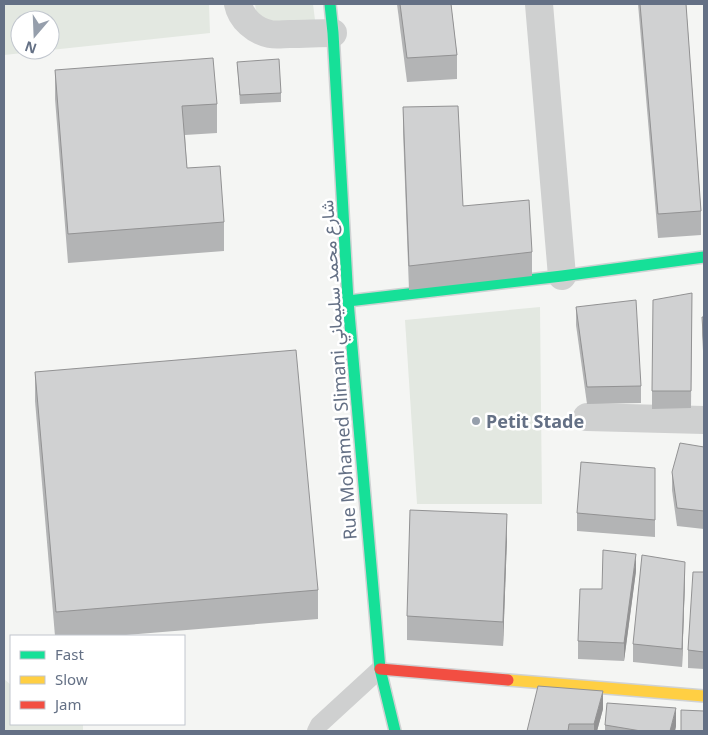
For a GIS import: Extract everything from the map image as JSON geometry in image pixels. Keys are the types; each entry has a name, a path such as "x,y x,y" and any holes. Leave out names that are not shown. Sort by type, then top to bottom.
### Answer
{"street":[{"path":"238,4 245,19 262,32 272,35 333,33"},
{"name":"Rue Mohamed Slimani شارع محمد سليماني","path":"330,4 348,301 380,669 395,731"},
{"path":"539,4 562,276"},
{"path":"348,301 704,257"},
{"path":"588,417 704,420"},
{"path":"380,669 704,696"}],"lane":[{"path":"316,731 319,725 380,669"}],"shaded area":[{"path":"4,4 209,4 210,33 60,49 60,10 10,10 10,54 4,55"},
{"path":"255,4 313,4 315,20 268,23 256,11"},
{"name":"Petit Stade","path":"540,307 542,504 417,504 405,320"},
{"path":"4,679 10,684 10,725 83,725 83,731 4,731"}],"building":[{"path":"400,4 451,4 457,55 407,58"},
{"path":"640,4 686,4 701,211 658,214"},
{"path":"213,58 217,104 182,106 187,168 220,166 224,222 68,234 55,70"},
{"path":"279,59 281,93 240,95 237,62"},
{"path":"458,106 463,206 529,200 532,252 409,266 403,107"},
{"path":"692,293 691,391 652,391 653,300"},
{"path":"636,300 641,386 587,387 576,307"},
{"path":"702,317 704,317 704,349"},
{"path":"296,350 318,590 56,612 35,372"},
{"path":"680,443 704,447 704,511 677,508 672,472"},
{"path":"581,462 655,468 655,520 577,513"},
{"path":"410,510 507,514 503,622 407,616"},
{"path":"603,550 636,554 624,643 578,641 580,589 602,589"},
{"path":"642,555 685,562 682,649 633,644"},
{"path":"693,572 704,572 704,652 688,650"},
{"path":"538,686 603,691 594,724 569,724 568,731 527,731"},
{"path":"607,703 676,708 670,731 641,731 605,725"},
{"path":"681,710 704,711 704,731 681,731"}],"traffic: fast":[{"path":"330,4 348,301 380,669 395,731"},
{"path":"348,301 704,257"}],"traffic: slow":[{"path":"508,680 704,696"}],"traffic: jam":[{"path":"380,669 508,680"}],"place":[{"name":"Petit Stade","path":"476,421"}]}
